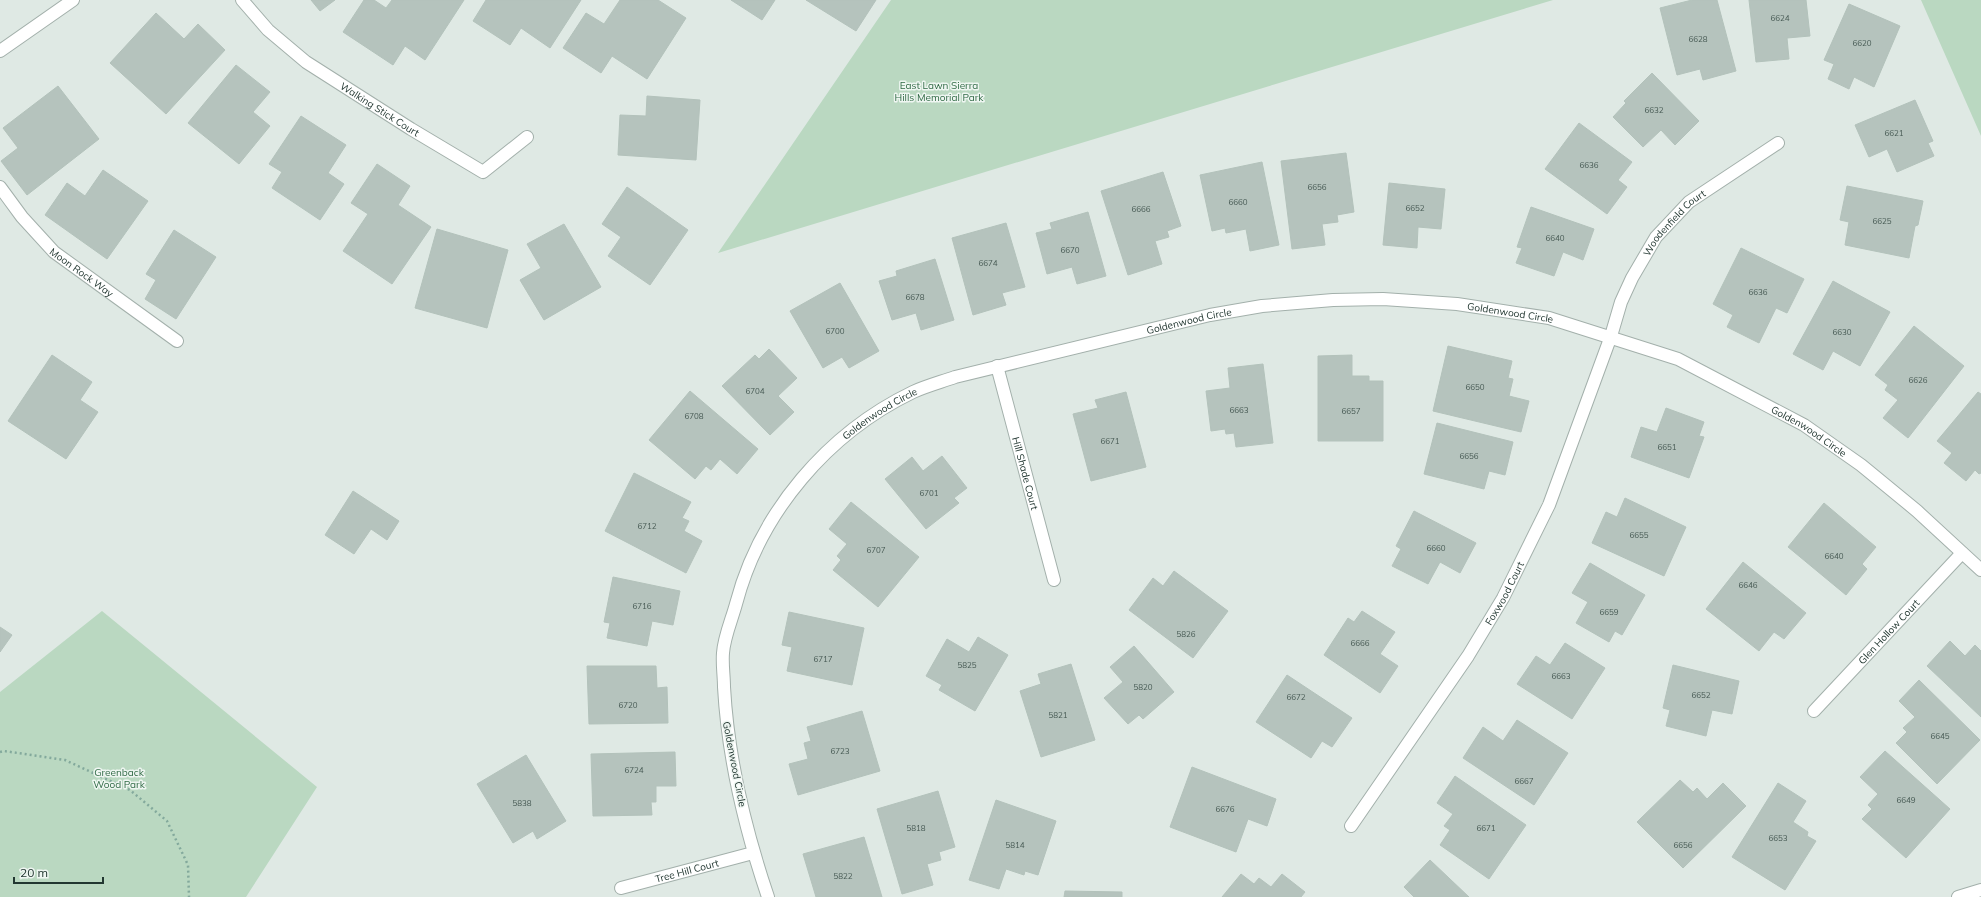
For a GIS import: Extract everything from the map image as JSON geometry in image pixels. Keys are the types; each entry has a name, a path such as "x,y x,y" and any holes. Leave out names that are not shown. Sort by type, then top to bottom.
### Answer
{"street":[{"path":"0,51 73,0"},
{"name":"Walking Stick Court","path":"242,0 268,30 306,62 411,129 483,172 527,136"},
{"name":"Woodenfield Court","path":"1611,336 1621,302 1632,278 1656,237 1689,202 1778,143"},
{"name":"Moon Rock Way","path":"0,187 27,223 54,252 178,341"},
{"name":"Goldenwood Circle","path":"768,897 753,853 733,768 727,726 723,651 740,587 758,546 780,507 822,455 857,427 914,392 955,377 1210,315 1262,306 1333,300 1383,299 1456,304 1549,318 1611,336 1678,359 1804,425 1861,465 1917,511 1981,570"},
{"name":"Foxwood Court","path":"1351,826 1468,656 1503,598 1549,505 1611,336"},
{"name":"Hill Shade Court","path":"997,366 1054,580"},
{"name":"Glen Hollow Court","path":"1814,711 1962,552"},
{"name":"Tree Hill Court","path":"620,888 753,853"},
{"path":"1958,897 1981,890"}],"path":[{"path":"0,752 4,751 65,760 130,790 167,821 188,865 189,897"}],"green space":[{"name":"East Lawn Sierra Hills Memorial Park","path":"891,0 1553,0 718,253"},
{"path":"1921,0 1981,0 1981,136"},
{"name":"Greenback Wood Park","path":"102,611 317,787 246,897 0,897 0,692"}],"building":[{"path":"311,0 335,0 320,11"},
{"path":"364,0 374,0 386,8 392,0 464,0 425,60 405,46 393,65 343,32"},
{"path":"486,0 581,0 550,48 521,28 510,45 473,21"},
{"path":"620,0 658,0 686,18 647,79 612,56 601,73 563,48 586,13 604,24"},
{"path":"731,0 775,0 762,20"},
{"path":"806,0 876,0 856,31"},
{"path":"1692,0 1717,0 1736,71 1703,80 1700,69 1677,75 1660,8"},
{"path":"1749,0 1806,0 1810,36 1787,38 1789,59 1756,62"},
{"path":"1849,4 1900,26 1874,87 1854,77 1849,89 1828,79 1834,64 1824,60"},
{"path":"156,13 184,39 198,24 225,50 166,114 110,63"},
{"path":"236,65 270,92 253,112 270,126 239,164 188,123"},
{"path":"1652,73 1699,121 1675,145 1661,130 1643,147 1613,117 1626,103 1624,101"},
{"path":"58,86 99,139 27,195 1,161 18,148 3,128"},
{"path":"647,96 700,100 696,160 618,155 620,115 646,116"},
{"path":"1915,100 1933,141 1928,143 1934,156 1897,172 1887,149 1869,157 1855,125"},
{"path":"301,116 346,145 328,173 344,184 320,220 272,188 282,172 269,164"},
{"path":"1579,123 1632,162 1618,180 1627,187 1607,214 1545,169"},
{"path":"1346,153 1354,212 1337,215 1338,222 1322,224 1325,245 1292,249 1281,161"},
{"path":"1262,162 1279,245 1250,251 1246,229 1226,233 1225,228 1212,231 1200,175"},
{"path":"377,164 410,186 398,205 431,227 392,284 343,251 368,214 351,203"},
{"path":"103,170 148,201 107,259 45,215 67,183 85,196"},
{"path":"1163,172 1181,226 1167,231 1169,237 1155,241 1162,264 1128,275 1101,191"},
{"path":"1389,183 1445,189 1441,229 1418,227 1417,248 1383,245"},
{"path":"1847,186 1923,201 1918,225 1915,226 1909,258 1845,245 1849,222 1840,220"},
{"path":"627,187 688,230 650,285 608,256 621,237 602,224"},
{"path":"1531,207 1594,229 1583,260 1563,252 1554,276 1516,263 1522,248 1517,247"},
{"path":"1088,212 1106,276 1077,284 1072,267 1047,274 1036,233 1052,229 1050,223"},
{"path":"1006,223 1025,287 1002,293 1006,305 973,315 952,238"},
{"path":"564,224 601,287 544,320 520,280 541,268 527,244"},
{"path":"437,229 508,250 487,328 415,308"},
{"path":"174,230 216,257 176,319 145,299 156,280 146,274"},
{"path":"1741,248 1804,279 1787,313 1776,308 1759,343 1727,327 1733,315 1713,304"},
{"path":"935,259 954,320 921,330 916,313 892,320 879,281 897,276 896,271"},
{"path":"1833,281 1890,312 1860,366 1833,351 1823,370 1793,354"},
{"path":"840,283 879,351 849,368 842,357 823,368 790,311"},
{"path":"1914,326 1964,366 1908,438 1883,418 1898,400 1885,390 1888,385 1875,375"},
{"path":"1448,346 1512,361 1508,378 1513,379 1509,396 1529,401 1521,432 1433,411"},
{"path":"769,349 797,378 778,396 794,412 770,435 722,386 755,355 759,359"},
{"path":"52,355 92,382 80,400 98,412 66,459 8,421"},
{"path":"1352,355 1352,376 1369,376 1369,381 1383,381 1383,441 1318,441 1318,356"},
{"path":"1263,364 1273,443 1236,447 1234,433 1226,434 1225,429 1211,431 1206,391 1230,388 1228,368"},
{"path":"690,391 758,449 737,474 720,459 711,470 706,466 695,479 649,440"},
{"path":"1126,392 1146,467 1091,481 1073,414 1098,408 1095,400"},
{"path":"1978,392 1981,394 1981,473 1979,474 1975,470 1966,481 1944,463 1952,453 1937,441"},
{"path":"1666,408 1704,422 1699,436 1704,437 1689,478 1631,457 1641,427 1657,432"},
{"path":"1437,423 1513,442 1505,475 1489,471 1484,489 1424,474"},
{"path":"942,456 967,488 954,498 959,503 926,529 885,479 912,457 923,471"},
{"path":"634,473 691,502 682,518 689,521 684,531 702,541 686,573 605,531"},
{"path":"353,491 399,521 387,540 371,529 354,554 325,535"},
{"path":"1625,498 1686,527 1664,576 1592,543 1606,512 1617,517"},
{"path":"851,502 919,557 878,607 833,570 841,560 837,556 847,544 829,529"},
{"path":"1824,503 1876,547 1862,564 1867,569 1846,595 1788,547"},
{"path":"1414,511 1476,543 1460,573 1440,562 1428,584 1392,566 1401,549 1396,546"},
{"path":"1743,562 1806,613 1784,639 1774,632 1759,651 1706,609"},
{"path":"1590,563 1645,595 1622,635 1615,631 1609,642 1576,623 1588,602 1572,593"},
{"path":"1174,571 1228,611 1193,658 1129,610 1153,578 1163,586"},
{"path":"613,577 680,591 673,625 652,621 647,646 607,638 610,623 604,622"},
{"path":"1362,611 1395,632 1380,654 1398,666 1380,693 1324,655 1348,618 1354,622"},
{"path":"789,612 864,628 852,685 787,671 792,647 782,645"},
{"path":"0,627 12,635 0,652"},
{"path":"978,637 1008,655 975,711 939,690 942,685 926,676 947,639 969,652"},
{"path":"1950,641 1965,656 1975,645 1981,651 1981,717 1927,666"},
{"path":"1565,643 1605,668 1572,719 1517,684 1536,656 1550,665"},
{"path":"1134,646 1174,692 1143,719 1139,715 1128,724 1104,698 1123,682 1110,667"},
{"path":"1071,664 1095,740 1041,757 1020,691 1041,684 1038,674"},
{"path":"1673,665 1739,681 1732,714 1712,710 1706,736 1666,726 1670,710 1663,708"},
{"path":"587,666 656,666 657,688 667,687 668,723 589,724"},
{"path":"1287,675 1352,718 1332,747 1322,741 1311,758 1256,722"},
{"path":"1919,680 1980,740 1937,784 1896,743 1907,732 1903,728 1915,717 1899,701"},
{"path":"862,711 880,771 798,795 789,764 808,759 804,743 811,741 807,727"},
{"path":"1517,720 1568,753 1534,805 1463,758 1483,727 1503,741"},
{"path":"1885,751 1950,809 1906,858 1862,819 1872,809 1868,805 1878,794 1860,777"},
{"path":"675,752 676,786 656,786 656,802 651,802 652,815 593,816 591,754"},
{"path":"526,755 566,821 537,839 533,831 513,843 477,784"},
{"path":"1192,767 1276,799 1267,826 1248,819 1236,852 1170,827"},
{"path":"1455,776 1526,825 1489,879 1440,845 1450,830 1444,826 1453,814 1437,803"},
{"path":"1680,780 1693,792 1697,788 1707,799 1723,783 1746,806 1683,868 1637,822"},
{"path":"1778,783 1806,801 1793,822 1808,832 1807,836 1816,841 1785,890 1732,857"},
{"path":"938,791 955,847 939,852 941,860 927,864 933,885 902,894 877,809"},
{"path":"996,800 1056,821 1038,875 1025,871 1024,875 1006,869 999,889 969,880"},
{"path":"864,837 882,897 816,897 803,854"},
{"path":"1430,860 1469,897 1414,897 1404,887"},
{"path":"1241,874 1254,884 1259,878 1271,887 1282,874 1305,892 1301,897 1222,897"},
{"path":"1065,891 1122,892 1122,897 1064,897"}]}
